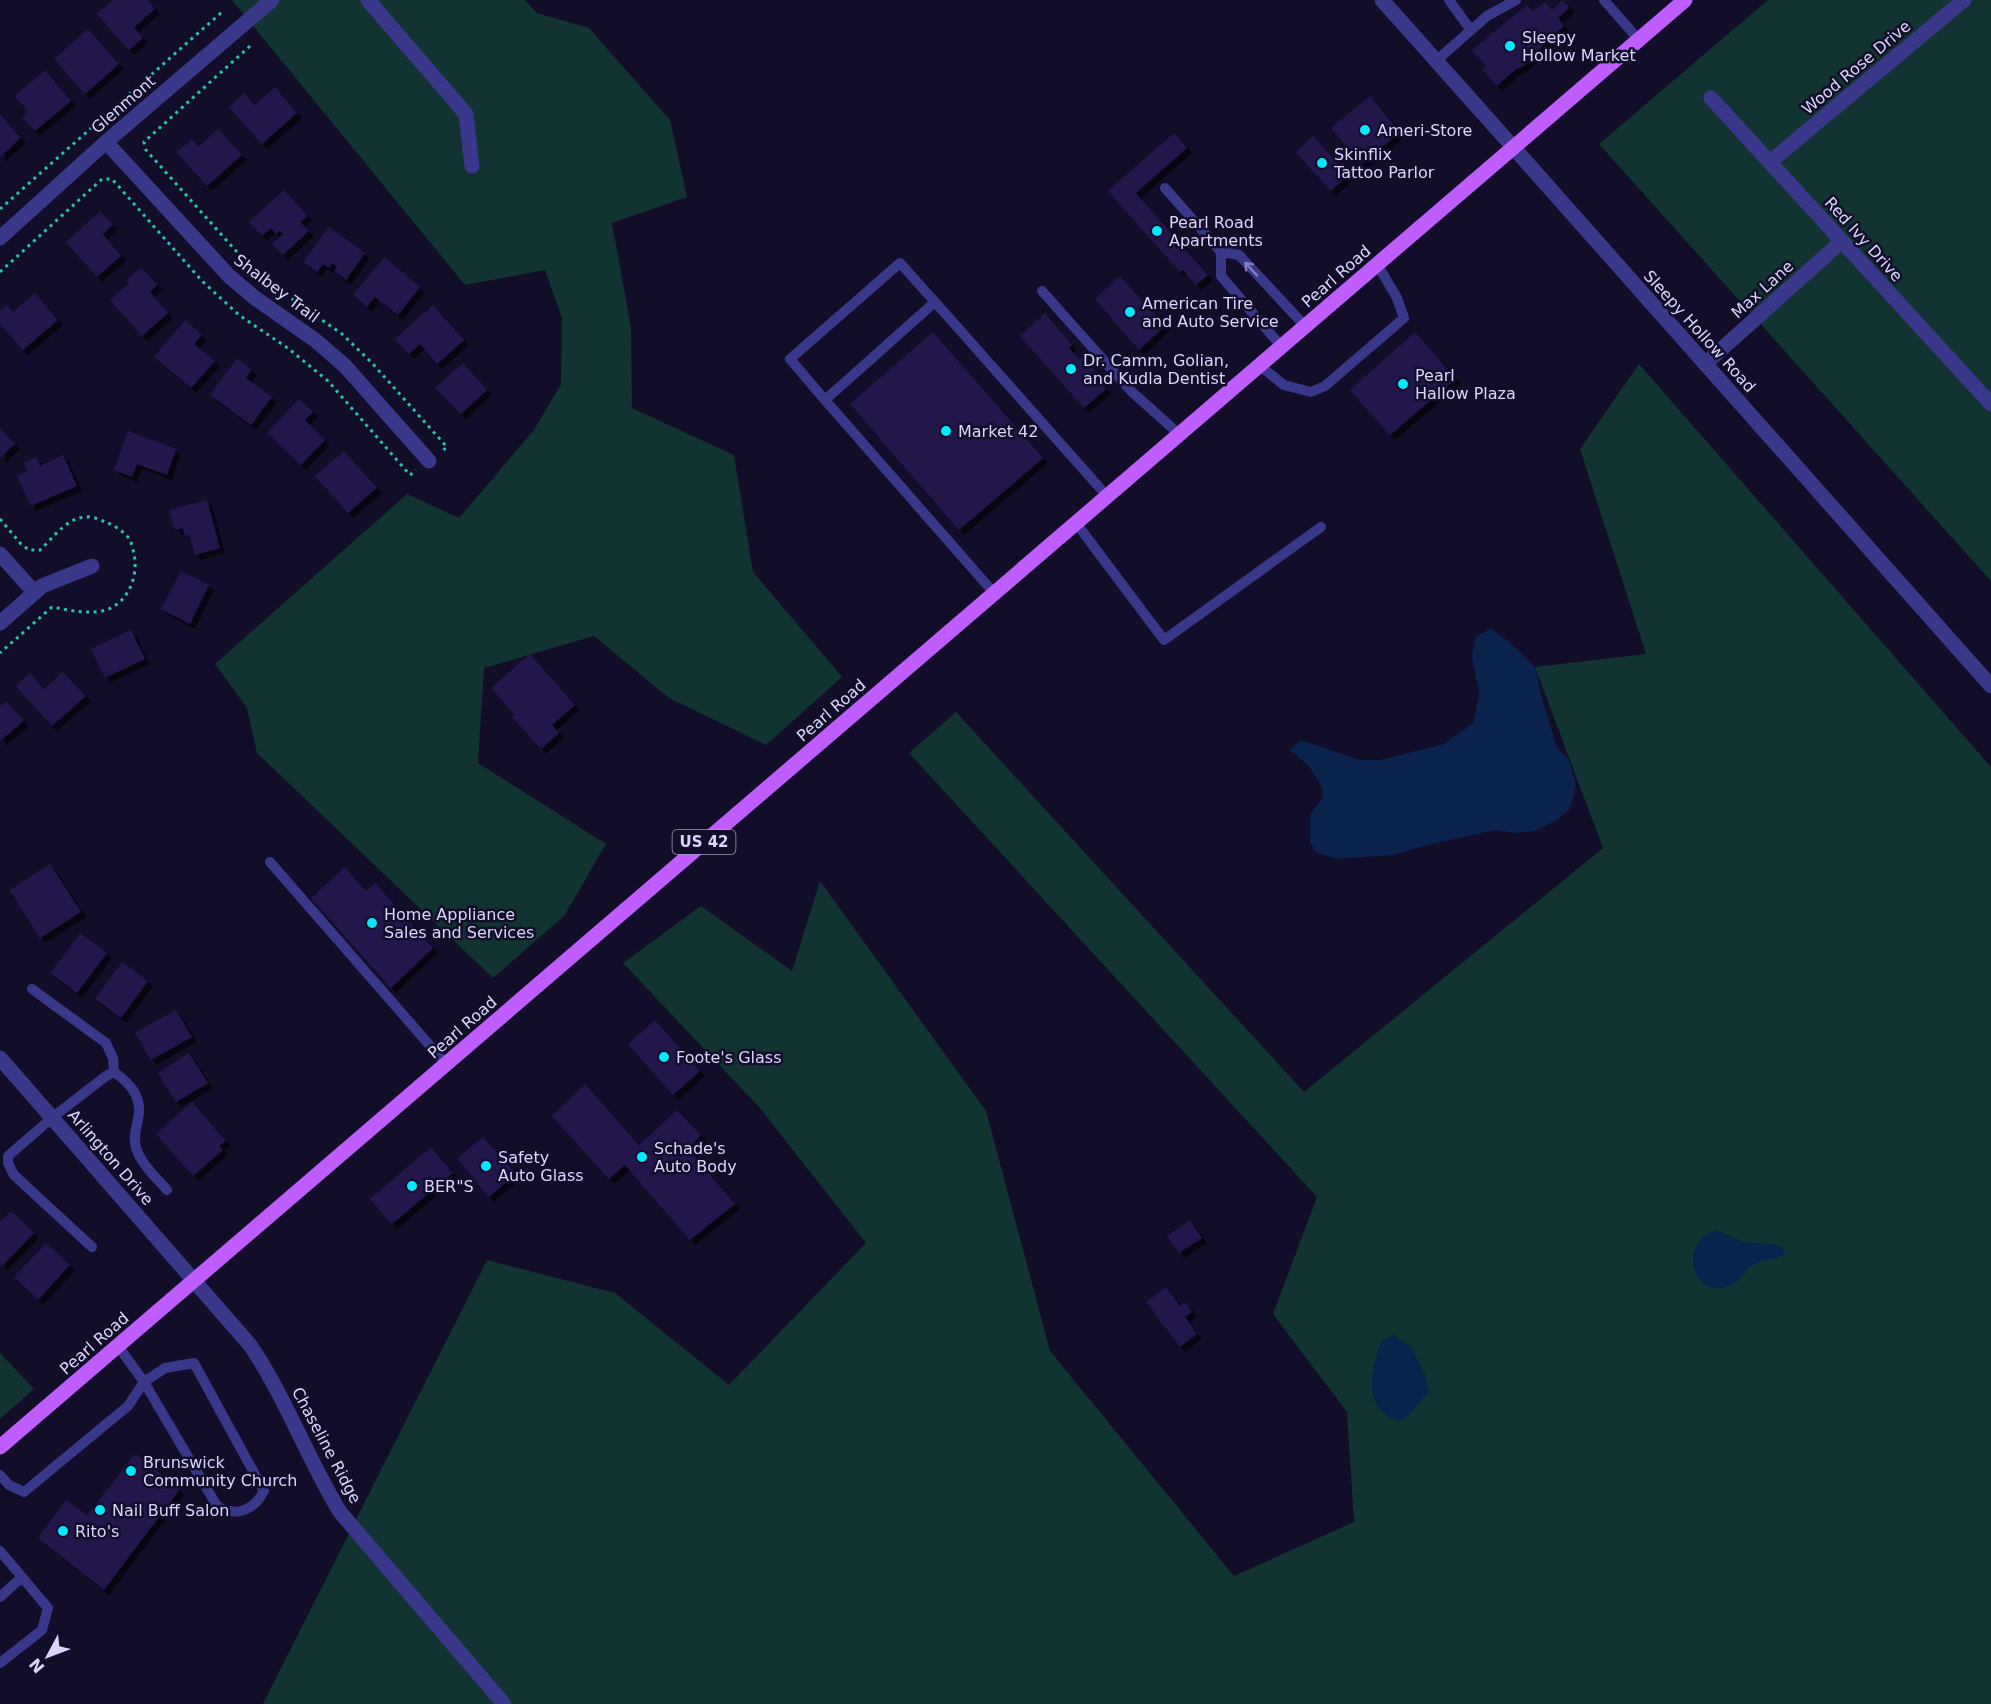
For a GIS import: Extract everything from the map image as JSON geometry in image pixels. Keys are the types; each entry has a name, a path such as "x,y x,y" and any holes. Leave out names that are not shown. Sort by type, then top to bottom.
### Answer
{"main road":[{"name":"Pearl Road","path":"0,1447 1685,0"}],"street":[{"name":"Glenmont","path":"0,238 106,142 272,0"},
{"path":"368,0 466,114 472,166"},
{"name":"Sleepy Hollow Road","path":"1382,0 1991,686"},
{"name":"Wood Rose Drive","path":"1770,162 1964,0"},
{"name":"Red Ivy Drive","path":"1711,98 1991,404"},
{"name":"Shalbey Trail","path":"106,142 229,276 255,298 315,340 345,366 429,461"},
{"name":"Max Lane","path":"1705,364 1842,241"},
{"path":"0,554 34,592"},
{"path":"0,623 42,586 92,566"},
{"name":"Arlington Drive","path":"0,1058 195,1280"},
{"name":"Chaseline Ridge","path":"195,1280 266,1368 340,1512 504,1704"}],"lane":[{"path":"1449,0 1470,29"},
{"path":"1436,61 1487,16 1516,0"},
{"path":"1604,0 1639,40"},
{"path":"1165,188 1221,252 1239,255 1305,326"},
{"path":"1221,252 1221,276 1281,346"},
{"path":"994,593 790,359 900,263 1107,496"},
{"path":"1259,366 1284,385 1311,392 1325,386 1404,318 1397,298 1377,264"},
{"path":"1042,291 1132,392 1179,434"},
{"path":"825,400 935,302"},
{"path":"1076,523 1164,640 1321,527"},
{"path":"270,862 446,1065"},
{"path":"32,989 106,1043 113,1058 114,1072 129,1085 138,1099 139,1112 134,1135 136,1147 142,1160 167,1190"},
{"path":"92,1246 14,1175 4,1153 105,1076 114,1072"},
{"path":"0,1475 9,1485 24,1492 128,1406 144,1382 165,1368 194,1363 264,1491 253,1506 245,1511 235,1512 225,1511 217,1506 144,1382 118,1346"},
{"path":"0,1551 48,1608 42,1630 0,1663"},
{"path":"0,1597 22,1577"}],"path":[{"path":"0,209 223,11"},
{"path":"0,272 102,179 112,179 183,261 216,294 239,315 289,349 328,381 410,475 447,447 372,363 342,334 282,292 244,260 146,150 144,142 250,46"}],"green space":[{"path":"232,0 525,0 537,13 589,28 670,120 687,197 612,223 631,327 632,408 734,455 753,572 842,677 766,745 669,698 594,636 484,668 478,763 606,844 564,916 493,978 257,753 247,708 215,664 407,494 459,518 534,430 561,384 562,318 545,270 465,285"},
{"path":"1768,0 1991,0 1991,581 1599,144"},
{"path":"1639,364 1991,767 1991,1704 263,1704 487,1260 615,1293 729,1385 866,1243 759,1107 623,963 701,906 792,971 820,881 986,1111 1050,1351 1234,1576 1354,1522 1347,1412 1273,1314 1317,1197 909,753 956,712 1304,1092 1603,848 1535,667 1646,654 1580,449"},
{"path":"0,1353 34,1389 0,1419"}],"water":[{"path":"1491,628 1535,667 1557,747 1569,760 1576,785 1570,809 1557,820 1535,831 1514,833 1495,830 1393,855 1336,859 1316,852 1310,843 1310,815 1323,797 1322,787 1308,765 1290,750 1301,740 1360,760 1381,760 1444,744 1474,722 1479,693 1472,656 1476,637"},
{"path":"1716,1230 1743,1242 1783,1247 1785,1253 1777,1258 1754,1264 1729,1286 1717,1288 1707,1285 1699,1278 1694,1268 1693,1257 1696,1246 1704,1237"},
{"path":"1394,1335 1413,1349 1426,1378 1429,1392 1407,1417 1399,1421 1387,1416 1379,1408 1372,1388 1374,1364 1381,1341"}],"building":[{"path":"113,0 147,0 155,9 134,27 143,38 129,50 97,14"},
{"name":"Sleepy Hollow Market","path":"1563,0 1569,8 1558,18 1564,26 1524,66 1516,69 1497,86 1482,69 1486,66 1472,50 1527,5 1533,11 1545,2 1552,10"},
{"path":"88,29 119,64 85,94 54,59"},
{"path":"45,70 71,101 35,131 22,117 28,111 15,96"},
{"path":"275,87 297,113 262,144 229,107 244,93 255,105"},
{"path":"1370,96 1400,132 1362,164 1331,128"},
{"path":"0,114 21,138 0,157"},
{"path":"218,129 242,155 207,186 177,152 192,139 198,147"},
{"name":"Pearl Road Apartments","path":"1174,133 1187,148 1136,193 1208,275 1196,285 1183,270 1180,272 1108,191"},
{"name":"Skinflix Tattoo Parlor","path":"1313,136 1348,175 1331,191 1296,152"},
{"path":"284,190 308,216 300,222 309,231 283,255 272,244 283,234 280,231 276,234 271,228 262,236 249,222"},
{"path":"100,211 113,225 103,234 121,256 97,277 66,242"},
{"path":"329,227 365,253 346,280 334,271 337,267 332,263 329,268 323,264 317,272 303,262"},
{"path":"384,257 420,287 398,315 375,297 367,307 353,295"},
{"path":"141,267 157,285 150,292 168,313 142,336 110,300 129,283 127,280"},
{"name":"American Tire and Auto Service","path":"1120,276 1165,326 1139,350 1095,299"},
{"path":"35,293 58,320 23,350 0,324 0,311 7,305 13,312"},
{"path":"433,305 464,340 437,364 420,344 409,354 395,339"},
{"name":"Dr. Camm, Golian, and Kudla Dentist","path":"1045,313 1072,345 1069,348 1080,360 1082,357 1101,378 1099,381 1106,389 1084,408 1020,336"},
{"path":"185,320 202,335 194,344 215,361 191,388 154,357"},
{"name":"Market 42","path":"933,332 1043,458 959,530 850,404"},
{"name":"Pearl Hallow Plaza","path":"1415,332 1456,379 1390,435 1350,390"},
{"path":"237,358 252,370 246,378 272,397 251,425 210,395"},
{"path":"463,363 487,390 461,414 435,388"},
{"path":"299,399 313,412 305,420 325,440 301,465 267,433"},
{"path":"0,428 15,444 0,458"},
{"path":"128,431 176,449 167,475 137,464 132,477 114,470"},
{"path":"344,451 377,488 348,513 315,476"},
{"path":"63,455 77,486 31,506 17,476 28,471 24,463 36,457 40,466"},
{"path":"207,500 220,548 195,555 189,534 185,536 183,528 175,530 169,510"},
{"path":"181,571 209,585 190,624 161,609"},
{"path":"131,630 145,659 105,678 91,649"},
{"path":"530,654 575,705 552,725 559,733 541,749 512,717 515,715 491,688"},
{"path":"63,672 86,696 52,726 16,686 30,673 44,689"},
{"path":"6,701 24,721 0,741 0,706"},
{"path":"50,864 81,912 40,938 10,890"},
{"name":"Home Appliance Sales and Services","path":"345,867 366,891 375,883 433,948 391,988 311,898"},
{"path":"80,933 107,953 77,993 51,973"},
{"path":"122,962 148,981 121,1018 95,999"},
{"path":"176,1010 192,1037 151,1060 135,1033"},
{"name":"Foote's Glass","path":"655,1020 700,1071 673,1095 628,1044"},
{"path":"189,1053 208,1083 176,1102 158,1073"},
{"name":"Schade's Auto Body","path":"585,1084 639,1145 677,1110 701,1135 688,1149 735,1204 690,1240 625,1165 609,1179 552,1116"},
{"path":"192,1102 226,1141 219,1146 223,1150 193,1176 156,1134"},
{"name":"Safety Auto Glass","path":"483,1137 516,1174 489,1197 457,1158"},
{"name":"BER\"S","path":"431,1147 453,1173 392,1224 370,1199"},
{"path":"11,1211 34,1233 2,1266 0,1264 0,1222"},
{"path":"1190,1220 1202,1238 1179,1253 1167,1236"},
{"path":"46,1243 70,1265 38,1300 14,1277"},
{"path":"1166,1287 1180,1306 1185,1302 1192,1312 1185,1317 1197,1334 1180,1347 1146,1302"},
{"path":"135,1454 180,1489 104,1590 38,1538 66,1500 87,1516"}],"place":[{"name":"Sleepy Hollow Market","path":"1510,46"},
{"name":"Ameri-Store","path":"1365,130"},
{"name":"Skinflix Tattoo Parlor","path":"1322,163"},
{"name":"Pearl Road Apartments","path":"1157,231"},
{"name":"American Tire and Auto Service","path":"1130,312"},
{"name":"Dr. Camm, Golian, and Kudla Dentist","path":"1071,369"},
{"name":"Pearl Hallow Plaza","path":"1403,384"},
{"name":"Market 42","path":"946,431"},
{"name":"Home Appliance Sales and Services","path":"372,923"},
{"name":"Foote's Glass","path":"664,1057"},
{"name":"Schade's Auto Body","path":"642,1157"},
{"name":"Safety Auto Glass","path":"486,1166"},
{"name":"BER\"S","path":"412,1186"},
{"name":"Brunswick Community Church","path":"131,1471"},
{"name":"Nail Buff Salon","path":"100,1510"},
{"name":"Rito's","path":"63,1531"}]}
